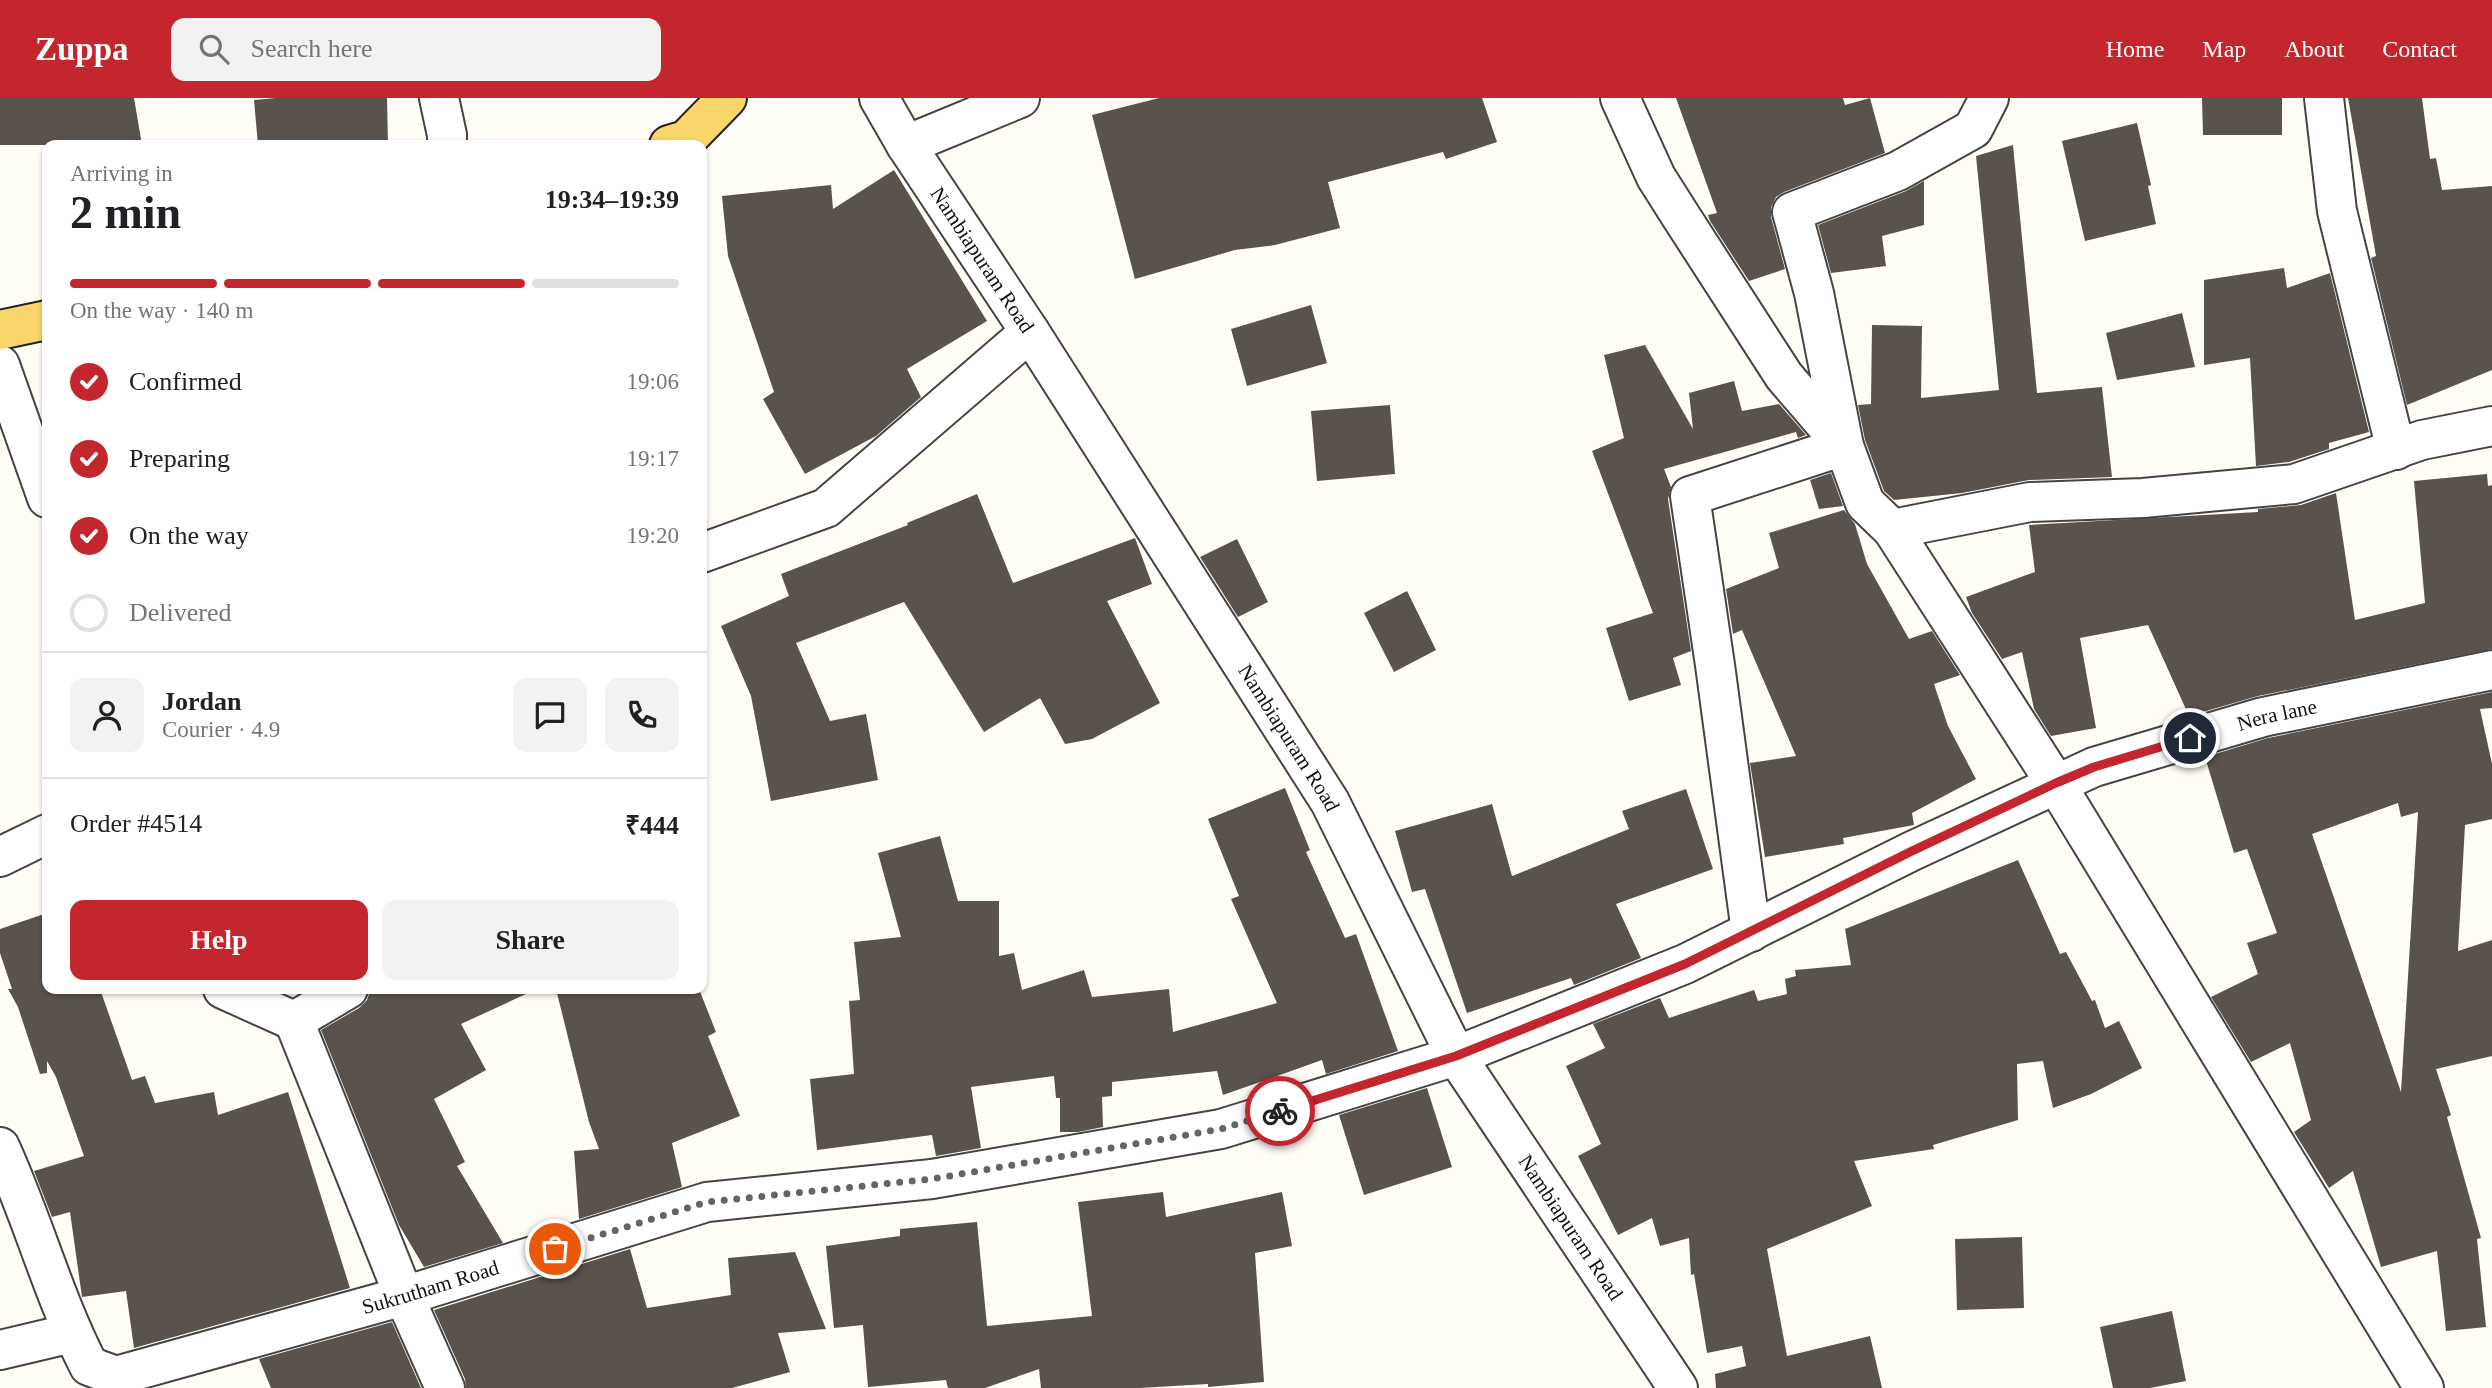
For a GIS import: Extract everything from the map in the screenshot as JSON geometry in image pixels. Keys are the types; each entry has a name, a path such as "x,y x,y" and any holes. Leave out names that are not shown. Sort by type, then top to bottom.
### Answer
{"main road":[{"path":"685,140 727,98"},
{"path":"0,330 42,321"}],"street":[{"path":"439,98 447,140"},
{"name":"Nambiapuram Road","path":"879,98 906,145 1031,332 1330,802 1456,1056 1678,1388"},
{"path":"906,145 1020,98"},
{"path":"1620,98 1656,177 1689,229 1784,376 1844,446"},
{"path":"1989,98 1973,128 1898,171 1792,212 1814,293 1844,446 1865,503 1892,529 2056,783 2424,1388"},
{"path":"2324,98 2337,211 2396,450"},
{"path":"707,551 826,508 1031,332"},
{"path":"0,365 42,484"},
{"path":"1892,529 2031,502 2143,498 2294,484 2422,440 2492,426"},
{"path":"1751,932 1690,496 1844,446"},
{"name":"Nera lane","path":"1456,1056 1685,964 1912,851 2094,767 2263,716 2492,670"},
{"path":"0,857 42,836"},
{"path":"234,994 294,1021 404,1296 445,1388"},
{"path":"294,1021 340,994"},
{"name":"Sukrutham Road","path":"0,1147 23,1199 72,1333 89,1366 116,1376 404,1296 707,1202 932,1179 1221,1129 1456,1056"},
{"path":"0,1350 72,1333"}],"building":[{"path":"0,98 134,98 141,140 42,140 42,145 0,145"},
{"path":"387,98 388,140 258,140 254,100"},
{"path":"1159,98 1482,98 1497,142 1446,159 1443,152 1328,182 1340,228 1275,245 1235,250 1135,279 1092,115"},
{"path":"1676,98 1843,98 1845,105 1870,98 1885,153 1776,197 1771,207 1771,217 1785,269 1749,281 1710,221 1708,215 1717,213"},
{"path":"2202,98 2282,98 2282,135 2203,135"},
{"path":"2348,98 2422,98 2430,159 2436,158 2442,190 2492,186 2492,370 2407,405 2371,258 2376,256"},
{"path":"2137,123 2151,185 2148,186 2156,224 2085,241 2062,141"},
{"path":"2013,145 2037,393 2102,387 2112,477 2029,480 1962,493 1894,500 1884,491 1865,440 1858,405 1871,404 1872,325 1922,326 1921,398 1999,390 1976,156"},
{"path":"894,170 987,321 907,369 921,397 876,436 805,474 763,399 774,392 728,256 722,196 831,185 833,209"},
{"path":"1924,181 1924,225 1882,236 1886,266 1831,273 1818,225 1906,191"},
{"path":"2284,268 2287,288 2330,273 2369,432 2329,443 2329,449 2289,462 2256,466 2250,358 2204,365 2204,280"},
{"path":"1311,305 1327,363 1247,386 1231,329"},
{"path":"2182,313 2195,367 2117,380 2106,333"},
{"path":"1645,345 1693,429 1689,393 1734,381 1742,411 1779,404 1806,435 1798,438 1796,432 1664,469 1671,487 1668,499 1691,651 1673,658 1681,685 1629,701 1606,628 1653,613 1592,451 1624,438 1604,355"},
{"path":"1390,405 1395,474 1317,481 1311,411"},
{"path":"1831,473 1843,506 1819,509 1810,480"},
{"path":"2487,474 2488,486 2492,485 2492,649 2258,696 2189,716 2148,625 2080,638 2096,728 2051,736 2034,709 2022,652 2002,659 1972,613 1966,597 2035,572 2029,525 2258,512 2258,509 2301,505 2336,493 2355,620 2425,603 2414,481"},
{"path":"977,494 1013,583 1135,538 1152,584 1107,601 1160,703 1092,739 1065,744 1040,698 984,732 904,602 796,643 830,721 866,714 878,780 771,801 751,696 721,626 789,596 781,574 908,525 907,523"},
{"path":"1844,510 1855,524 1867,564 1909,639 1932,631 1960,675 1934,684 1948,726 1976,779 1912,813 1914,825 1843,838 1844,844 1765,857 1750,763 1796,756 1742,630 1733,634 1726,589 1779,568 1769,533"},
{"path":"1237,539 1268,602 1238,617 1200,557"},
{"path":"1407,591 1436,650 1394,672 1364,613"},
{"path":"2492,692 2492,708 2480,709 2492,764 2492,819 2465,825 2458,951 2492,940 2492,1056 2436,1069 2451,1115 2447,1117 2481,1238 2477,1239 2486,1327 2446,1331 2437,1251 2381,1267 2353,1171 2329,1188 2294,1132 2311,1120 2290,1043 2251,1062 2211,997 2258,974 2247,943 2277,933 2247,849 2234,853 2205,757 2268,738","holes":["2398,803 2401,817 2418,812 2401,1092 2312,834"]},
{"path":"1285,788 1310,850 1306,852 1345,938 1356,934 1398,1051 1326,1074 1322,1060 1223,1095 1217,1071 1112,1082 1112,1096 1102,1097 1103,1127 1078,1132 1060,1132 1060,1098 1056,1098 1054,1076 971,1087 981,1148 936,1156 932,1135 817,1150 810,1079 854,1074 849,1001 860,1000 854,942 901,937 878,853 940,836 958,901 999,901 999,956 1014,953 1022,990 1084,970 1092,997 1169,989 1173,1032 1277,1003 1231,899 1239,896 1208,819"},
{"path":"1686,789 1713,869 1616,904 1641,958 1574,985 1571,978 1467,1013 1425,889 1412,892 1395,831 1492,804 1512,876 1629,829 1622,811"},
{"path":"2018,860 2060,954 2066,952 2092,1001 2095,1000 2105,1028 2119,1021 2142,1068 2091,1094 2053,1108 2043,1061 2017,1064 2018,1120 1933,1145 1934,1149 1854,1161 1872,1206 1767,1249 1787,1356 1870,1336 1882,1388 1716,1388 1715,1374 1746,1366 1742,1346 1707,1353 1694,1274 1691,1275 1689,1238 1660,1246 1652,1218 1618,1235 1578,1156 1601,1144 1566,1066 1605,1048 1593,1024 1660,998 1669,1018 1754,990 1758,1001 1787,994 1785,979 1796,976 1795,970 1851,965 1845,929"},
{"path":"42,915 42,994 102,994 132,1080 145,1076 155,1103 214,1092 218,1115 288,1092 350,1288 134,1348 126,1291 82,1297 70,1212 52,1217 34,1171 84,1156 56,1077 47,1061 47,1073 40,1074 18,1007 8,989 12,989 0,953 0,929"},
{"path":"369,994 526,994 461,1024 486,1070 434,1099 465,1162 457,1166 503,1243 424,1267 399,1225 321,1030 359,1008"},
{"path":"557,994 701,994 716,1032 708,1036 740,1116 672,1143 682,1187 579,1219 574,1151 599,1149 589,1122"},
{"path":"1427,1088 1452,1167 1364,1195 1339,1115"},
{"path":"1163,1192 1166,1217 1282,1192 1292,1246 1255,1253 1264,1382 1208,1387 1208,1384 1140,1388 1041,1388 1039,1369 985,1388 948,1388 946,1380 868,1387 863,1325 834,1328 826,1246 900,1236 900,1229 977,1222 987,1326 1092,1316 1078,1202"},
{"path":"2022,1237 2024,1308 1957,1310 1955,1239"},
{"path":"630,1249 647,1308 731,1295 728,1258 795,1252 826,1329 778,1333 790,1372 732,1388 466,1388 465,1379 434,1310"},
{"path":"2172,1311 2186,1381 2150,1388 2113,1388 2100,1327"},
{"path":"392,1322 421,1388 271,1388 259,1359"}],"way so far":[{"path":"555,1249 707,1202 932,1179 1221,1129 1280,1111"}],"route":[{"path":"1280,1111 1456,1056 1685,964 2056,783 2094,767 2190,738"}]}
